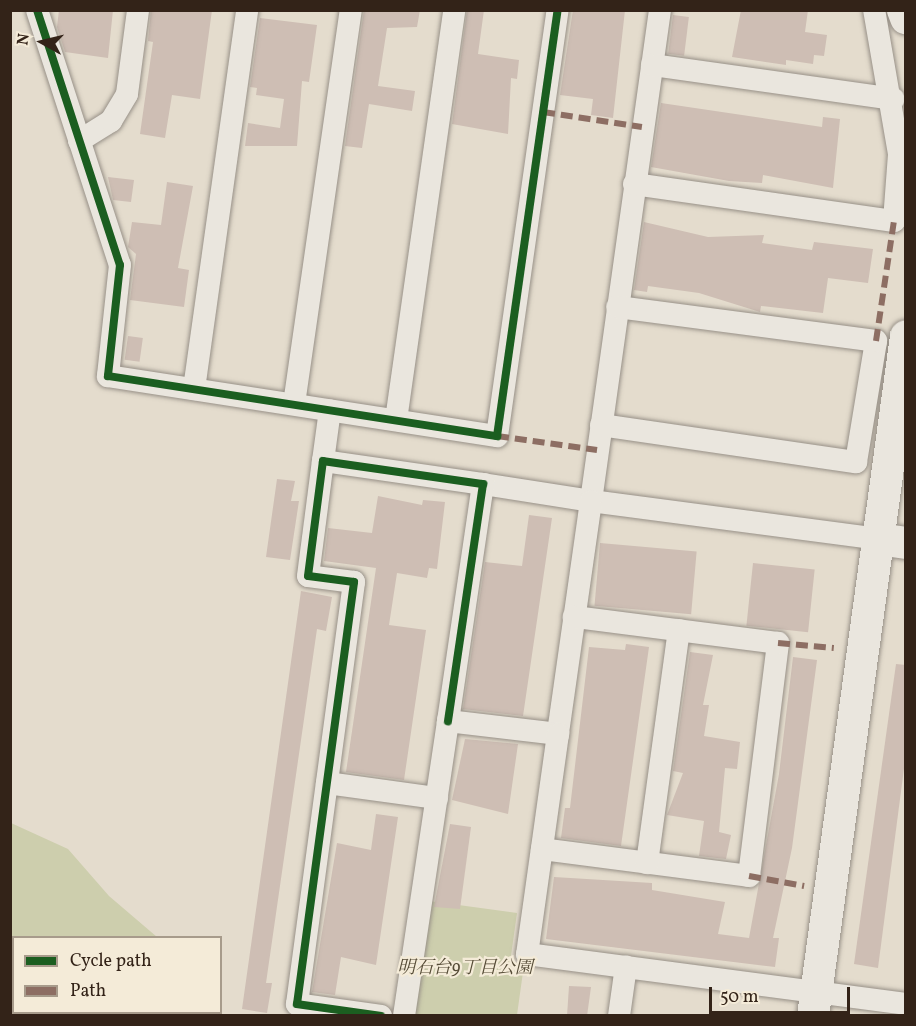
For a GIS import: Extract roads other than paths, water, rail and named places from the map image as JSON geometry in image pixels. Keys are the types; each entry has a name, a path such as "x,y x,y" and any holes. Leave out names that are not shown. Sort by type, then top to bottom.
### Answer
{"street":[{"path":"37,10 120,265 108,376 497,436 558,10"},
{"path":"79,141 111,121 124,101 138,10"},
{"path":"194,389 247,10"},
{"path":"294,404 351,10"},
{"path":"396,420 454,10"},
{"path":"660,10 527,954 626,966 814,1004 906,1004"},
{"path":"634,184 894,221 899,154 894,99 874,10"},
{"path":"903,10 906,18"},
{"path":"652,65 894,99"},
{"path":"601,425 856,462 876,341 617,307"},
{"path":"814,1004 892,541 906,336"},
{"path":"330,410 308,576 354,582 297,1004 381,1016"},
{"path":"323,460 591,501 892,541"},
{"path":"404,1016 483,484"},
{"path":"542,849 748,876 778,643 574,617"},
{"path":"647,862 679,630"},
{"path":"448,721 558,734"},
{"path":"327,783 437,798"},
{"path":"619,1016 626,966"}],"park label":[{"name":"明石台9丁目公園","path":"465,969"}]}
